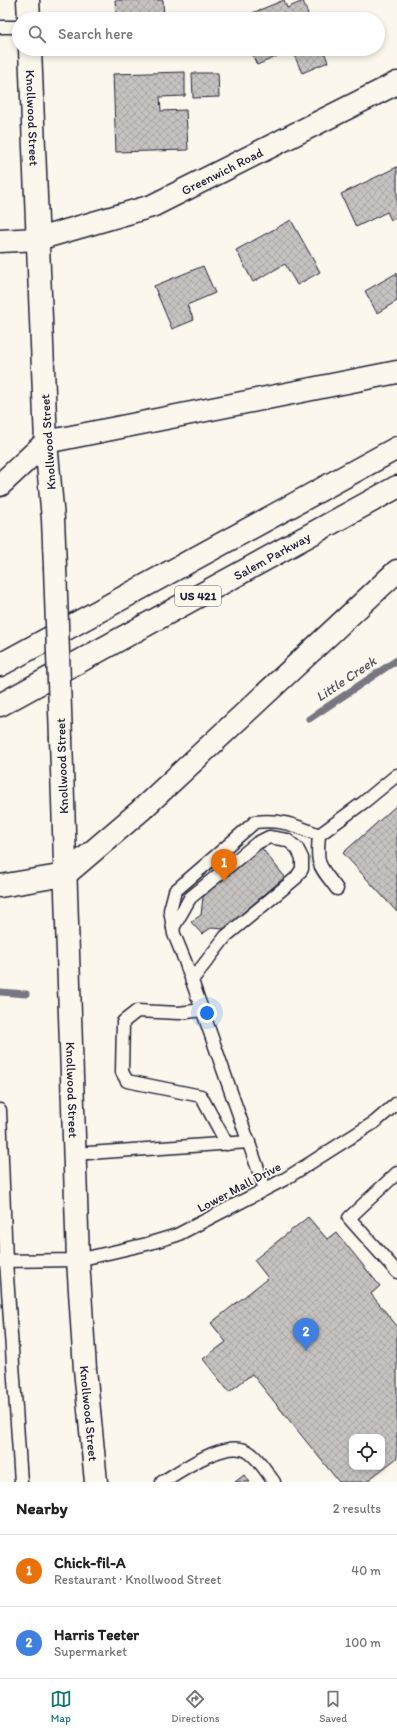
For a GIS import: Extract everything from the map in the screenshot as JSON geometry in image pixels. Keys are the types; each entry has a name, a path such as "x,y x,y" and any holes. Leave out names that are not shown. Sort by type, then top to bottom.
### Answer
{"main road":[{"path":"28,0 29,12"},
{"name":"Knollwood Street","path":"30,56 46,442 53,519 55,567 78,1260 85,1369 96,1482"},
{"name":"Greenwich Road","path":"0,241 38,240 152,206 397,83"},
{"path":"0,485 46,442 397,372"},
{"name":"US 421","path":"0,665 397,448"},
{"name":"Salem Parkway","path":"0,705 397,488"},
{"path":"0,886 66,875 140,811 397,571"}],"lane":[{"path":"0,27 12,26"},
{"path":"337,889 319,866 317,855 319,835 364,802 397,775"},
{"path":"265,1189 192,980 174,934 170,910 174,891 255,822 271,820 293,824 319,835"},
{"path":"173,928 190,898 257,843 269,837 287,840 297,848 302,858 302,869 296,878 226,936 192,980"},
{"path":"202,1010 179,1013 137,1011 123,1022 122,1072 128,1081 201,1096 227,1144"},
{"name":"Lower Mall Drive","path":"3,1261 78,1260 147,1244 177,1235 285,1179 375,1122 397,1103"},
{"path":"0,1110 3,1261 21,1482"},
{"path":"74,1154 249,1142"},
{"path":"395,1265 349,1218 397,1173"},
{"path":"162,1482 203,1458 221,1451 235,1448 250,1452 274,1482"},
{"path":"90,1482 96,1482"}],"building":[{"path":"115,0 163,0 164,12 116,12"},
{"path":"284,0 287,8 303,1 307,12 255,12"},
{"path":"253,56 278,56 257,65"},
{"path":"295,56 326,56 328,62 302,73"},
{"path":"185,72 185,96 160,97 161,111 186,110 188,150 116,152 113,74"},
{"path":"192,73 218,73 219,97 193,98"},
{"path":"397,167 397,217 391,220 387,212 356,227 341,194"},
{"path":"291,220 320,272 297,285 285,264 253,282 236,250"},
{"path":"203,266 215,293 187,305 194,320 172,329 154,286"},
{"path":"397,273 397,301 377,313 365,291"},
{"path":"397,805 397,912 343,853"},
{"path":"260,846 285,877 224,929 211,928 202,934 191,922 201,915 203,897"},
{"path":"308,1217 327,1239 336,1232 380,1286 371,1294 397,1326 397,1458 385,1467 385,1434 349,1434 349,1470 382,1470 366,1482 339,1482 252,1374 229,1392 203,1359 226,1342 211,1323 268,1278 254,1260"},
{"path":"244,1475 250,1482 235,1482"}],"waterway":[{"name":"Little Creek","path":"309,719 397,660"},
{"name":"Little Creek","path":"0,992 26,994"}],"place":[{"name":"Chick-fil-A","path":"224,882"},
{"name":"Harris Teeter","path":"306,1351"}]}
